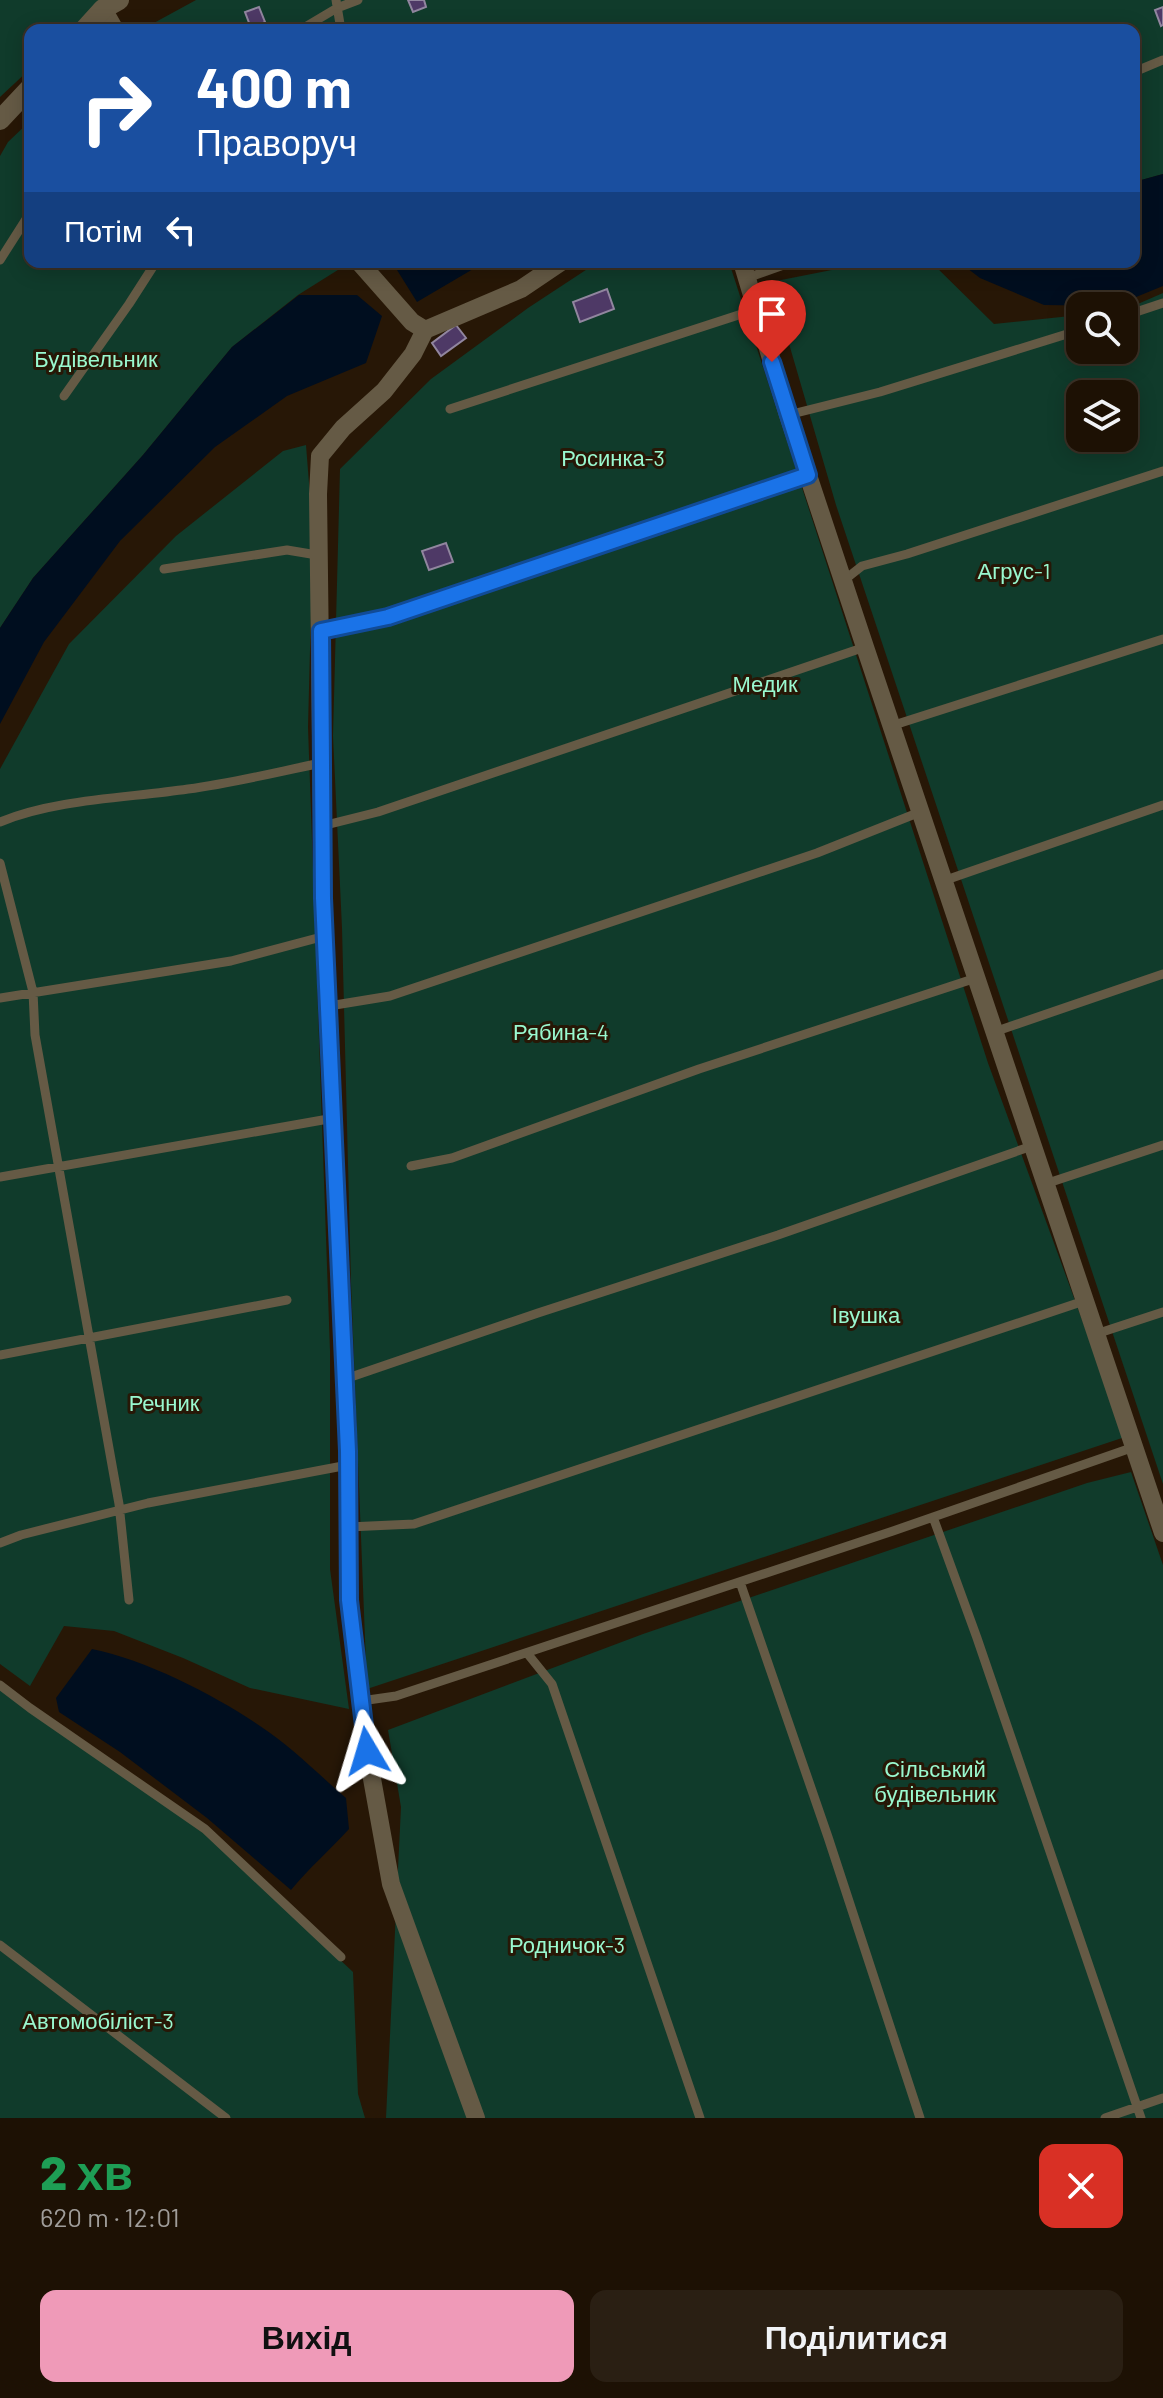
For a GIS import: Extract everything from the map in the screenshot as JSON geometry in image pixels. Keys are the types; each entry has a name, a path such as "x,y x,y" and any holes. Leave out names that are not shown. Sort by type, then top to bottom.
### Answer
{"street":[{"path":"90,24 111,4"},
{"path":"111,4 114,24"},
{"path":"0,120 24,94"},
{"path":"364,268 412,322 425,330"},
{"path":"476,2118 391,1884 367,1751 349,1600 345,1379 322,826 321,631 317,555 320,456 343,428 384,391 413,354 425,330 521,289 552,268"},
{"path":"744,270 788,415 943,881 1134,1447 1152,1486 1163,1533"}],"lane":[{"path":"309,24 337,4 358,0"},
{"path":"337,4 340,24"},
{"path":"1140,70 1163,60"},
{"path":"0,260 24,222"},
{"path":"64,396 152,268"},
{"path":"1138,311 1163,303"},
{"path":"450,409 757,309"},
{"path":"788,415 880,392 1066,334"},
{"path":"843,581 862,566 1163,471"},
{"path":"321,631 388,617 808,475"},
{"path":"164,569 287,550 317,555"},
{"path":"891,726 1163,639"},
{"path":"322,826 378,812 865,647"},
{"path":"0,822 19,814 55,807 191,789 321,763"},
{"path":"943,881 1163,805"},
{"path":"329,1006 390,996 802,859 920,812"},
{"path":"0,863 33,992 35,1035 120,1511 129,1600"},
{"path":"0,998 231,961 325,936"},
{"path":"994,1032 1163,974"},
{"path":"411,1166 452,1158 699,1069 976,978"},
{"path":"0,1177 334,1118"},
{"path":"1045,1184 1163,1145"},
{"path":"345,1379 778,1235 1032,1146"},
{"path":"0,1355 287,1300"},
{"path":"348,1527 414,1524 1084,1301"},
{"path":"1096,1334 1163,1312"},
{"path":"361,1701 396,1696 527,1653 1134,1447"},
{"path":"0,1543 148,1503 348,1465"},
{"path":"933,1517 1141,2118"},
{"path":"740,1582 920,2118"},
{"path":"527,1653 552,1684 700,2118"},
{"path":"0,1685 205,1829 341,1957"},
{"path":"0,1945 226,2118"},
{"path":"1105,2118 1163,2098"}],"green space":[{"path":"0,0 119,0 87,24 24,24 24,75 0,97"},
{"path":"196,0 1163,0 1163,174 1140,180 1140,24 152,24"},
{"name":"Будівельник","path":"24,127 24,268 341,268 298,295 232,347 143,455 33,578 0,628 0,156 8,142"},
{"path":"589,268 731,268 988,1063 1125,1437 367,1689 333,736 340,469 431,379"},
{"name":"Агрус-1","path":"842,268 937,268 994,324 1066,316 1066,364 1138,364 1138,304 1163,293 1163,1484 836,505 771,282"},
{"name":"Речник","path":"306,445 313,534 308,727 330,1351 330,1569 349,1709 250,1688 114,1631 64,1626 30,1686 0,1664 0,769 69,644 176,536 283,451"},
{"name":"Сільський будівельник","path":"1131,1472 1163,1565 1163,2118 386,2118 401,1807 388,1730 643,1634 1087,1483"},
{"name":"Автомобіліст-3","path":"0,1687 205,1833 353,1972 358,2094 365,2118 0,2118"}],"water":[{"path":"1163,174 1163,286 1138,296 1138,292 1066,292 1066,305 1044,305 980,278 967,268 1140,268 1140,180"},
{"path":"396,268 475,268 417,302"},
{"path":"299,295 357,295 382,316 366,363 287,396 215,447 120,541 44,642 0,724 0,628 33,578 143,455 232,347"},
{"path":"92,1649 135,1661 179,1680 222,1702 271,1734 346,1798 349,1829 291,1890 207,1818 120,1752 59,1712 56,1698"}],"building":[{"path":"408,0 424,0 426,7 413,12"},
{"path":"259,7 265,22 250,24 245,12"},
{"path":"1163,7 1163,25 1161,26 1155,10"},
{"path":"607,289 614,309 580,322 573,302"},
{"path":"456,325 466,338 441,356 432,343"},
{"path":"446,543 453,562 429,570 422,551"}],"route":[{"path":"367,1751 349,1600 348,1451 323,898 321,631 388,617 808,475 772,362"}],"park label":[{"name":"Росинка-3","path":"613,458"},
{"name":"Медик","path":"765,684"},
{"name":"Рябина-4","path":"561,1032"},
{"name":"Івушка","path":"866,1315"},
{"name":"Родничок-3","path":"567,1945"}]}
